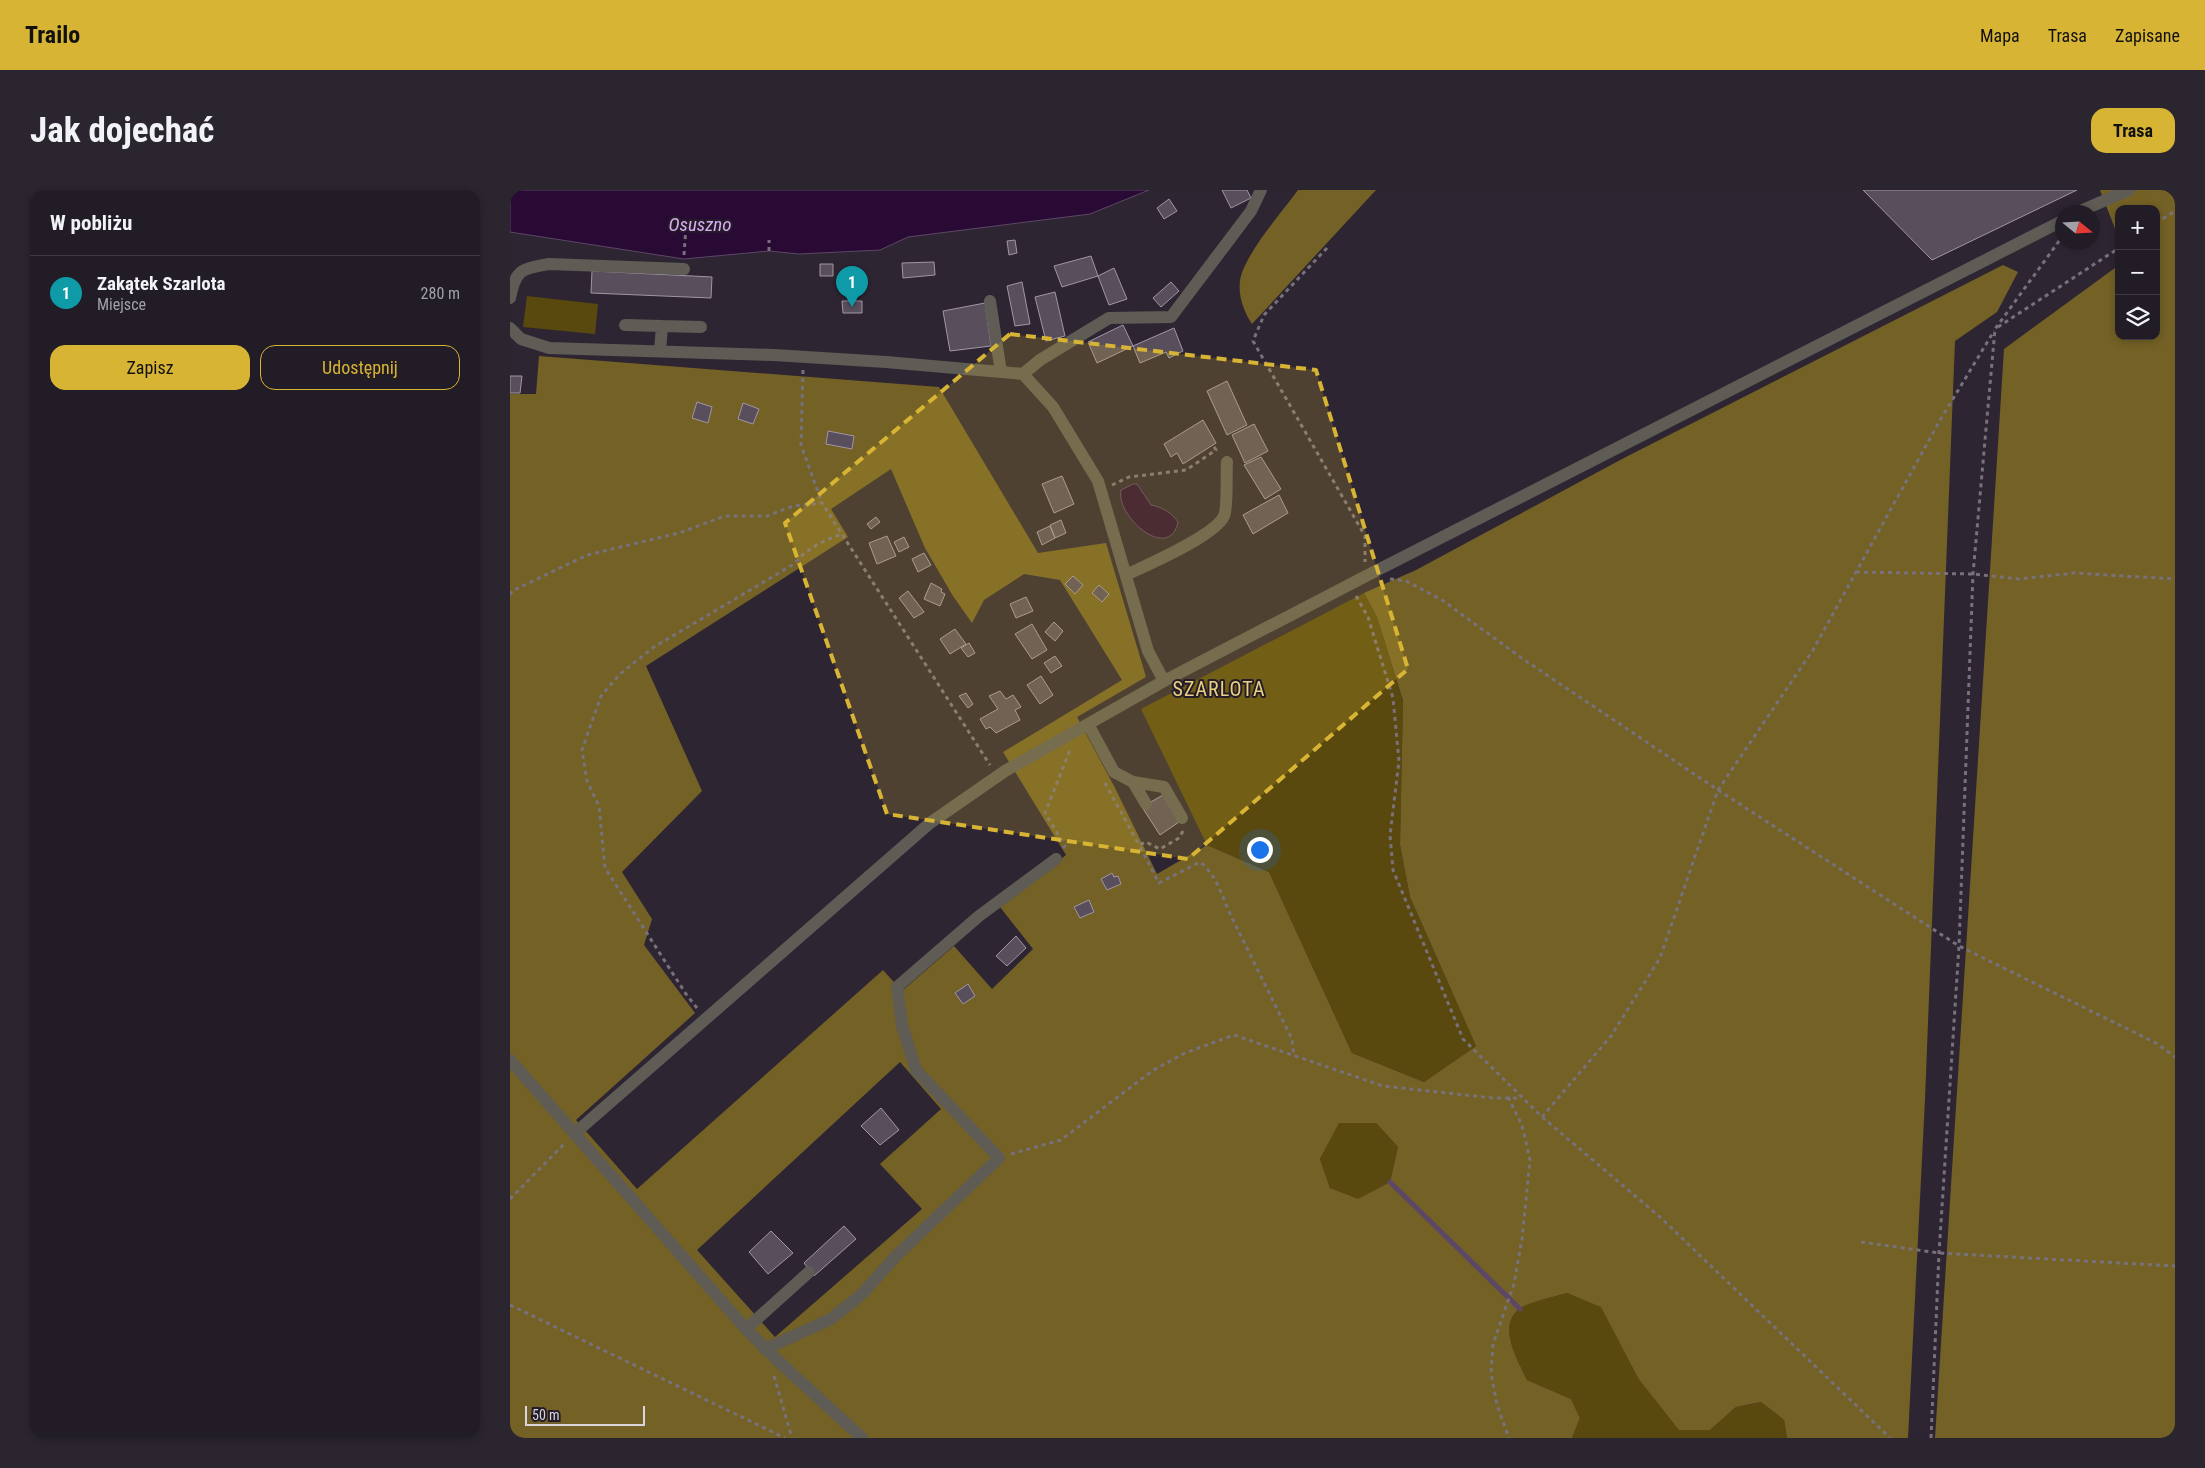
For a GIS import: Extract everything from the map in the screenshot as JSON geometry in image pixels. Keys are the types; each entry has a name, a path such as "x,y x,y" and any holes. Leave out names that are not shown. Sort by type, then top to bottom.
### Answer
{"street":[{"path":"1023,374 1040,360 1109,318 1171,317 1252,211 1261,190"},
{"path":"2094,205 2129,190"},
{"path":"574,1134 930,823 1005,771 1164,681 2055,225"},
{"path":"510,298 514,278 527,268 542,265 679,264"},
{"path":"990,301 1001,372"},
{"path":"625,325 702,327"},
{"path":"660,352 662,326"},
{"path":"510,328 521,338 549,348 804,357 1023,374 1053,407 1098,481 1148,651 1164,681"},
{"path":"1126,575 1198,538 1219,523 1225,515 1226,462"},
{"path":"1084,726 1114,772 1133,782 1164,787 1182,818"},
{"path":"1133,782 1146,804"},
{"path":"765,1349 832,1320 862,1294 896,1256 955,1202 999,1158 916,1070 902,1025 897,988 979,916 1056,859"},
{"path":"510,1060 746,1329 765,1349 862,1438"},
{"path":"746,1329 809,1272"}],"path":[{"path":"2160,220 2175,211"},
{"path":"679,264 686,226"},
{"path":"769,251 770,240"},
{"path":"1542,1117 1610,1036 1660,958 1718,790 1813,650 1939,422 1995,329 2055,246"},
{"path":"1327,248 1264,315 1253,341 1364,536 1366,576 1406,580 1442,600 1523,659 1718,790 1959,946 2156,1043 2175,1057"},
{"path":"1995,329 2116,250"},
{"path":"1931,1438 1939,1253 1959,946 1973,574 1995,329"},
{"path":"804,357 801,445 822,503 983,753"},
{"path":"1101,491 1129,477 1186,470 1216,450 1213,445"},
{"path":"510,595 512,591 588,555 680,533 725,516 767,516 794,506 822,503"},
{"path":"706,1019 686,994 605,868 599,806 587,781 582,750 601,696 620,674 654,647 794,564 825,540 842,534"},
{"path":"1856,572 1973,574 2018,579 2074,573 2175,579"},
{"path":"1350,585 1368,617 1393,698 1399,762 1390,835 1393,870 1463,1039 1542,1117 1660,1217 1890,1438"},
{"path":"1056,859 1065,846 1045,813 1084,726"},
{"path":"1108,761 1104,781 1159,883 1200,862 1208,868 1292,1039 1294,1057"},
{"path":"1139,845 1146,842 1160,850 1179,838 1185,828 1182,818"},
{"path":"999,1158 1061,1140 1152,1071 1186,1054 1234,1035 1383,1086 1493,1098 1522,1098"},
{"path":"1508,1097 1522,1126 1530,1160 1522,1240 1514,1284 1493,1344 1491,1373 1497,1405 1509,1438"},
{"path":"510,1198 574,1134"},
{"path":"1861,1242 1939,1253 2175,1266"},
{"path":"510,1305 784,1438"},
{"path":"765,1349 792,1438"}],"highlighted area":[{"path":"1010,334 1316,370 1408,669 1188,859 887,814 785,523"}],"shaded area":[{"path":"1298,190 1376,190 1252,324 1246,314 1241,298 1240,281 1243,271 1256,247"},
{"path":"2100,190 2175,190 2175,1438 1935,1438 2004,349 2115,268 2115,340 2160,340 2160,205 2115,205 2115,229"},
{"path":"2003,265 2018,272 1997,312 1955,341 1925,1099 1908,1438 1787,1438 1784,1420 1761,1402 1736,1407 1710,1430 1679,1430 1638,1378 1601,1307 1567,1293 1535,1302 1519,1309 1513,1316 1509,1334 1511,1344 1527,1380 1571,1399 1580,1418 1572,1438 510,1438 510,394 536,394 539,356 939,387 1038,553 1106,543 1146,677 1077,717 1115,788 1157,874 1207,845 1269,872 1352,1053 1424,1082 1476,1046 1410,897 1400,845 1403,701 1377,617 1364,593 1416,570 1622,459","holes":["891,469 925,548 953,596 972,623 984,600 1024,574 1060,580 1122,680 1003,752 1066,855 1000,907 1033,949 992,989 954,946 902,991 883,970 637,1189 576,1120 695,1013 644,945 652,919 622,872 702,791 646,666 848,537 831,509","900,1062 941,1109 880,1164 922,1209 775,1337 697,1250","1339,1123 1376,1123 1398,1147 1390,1182 1358,1199 1330,1188 1320,1159"]},
{"path":"527,296 598,304 595,334 523,327"},
{"path":"1364,593 1377,617 1403,702 1400,845 1410,897 1476,1046 1424,1082 1352,1053 1269,872 1207,845 1141,709"},
{"path":"1339,1122 1376,1123 1398,1147 1390,1182 1358,1200 1330,1188 1320,1159"},
{"path":"1567,1293 1601,1306 1638,1378 1710,1430 1736,1407 1761,1402 1784,1420 1787,1438 1572,1438 1580,1418 1571,1399 1527,1380 1511,1344 1509,1334 1513,1316 1519,1309 1535,1302"}],"water":[{"name":"Osuszno","path":"510,190 1149,190 1090,214 908,237 880,250 799,254 769,251 684,259 510,232"},
{"path":"1137,484 1151,505 1159,507 1176,519 1178,522 1173,533 1164,538 1154,537 1134,522 1126,512 1121,501 1121,490"}],"building":[{"path":"1222,190 1247,190 1251,198 1231,208"},
{"path":"1863,190 2077,190 1932,260"},
{"path":"1169,199 1177,211 1164,219 1157,208"},
{"path":"1015,240 1017,253 1009,255 1007,241"},
{"path":"1091,256 1098,276 1062,287 1054,266"},
{"path":"934,262 935,275 903,278 902,263"},
{"path":"820,264 833,264 833,276 820,276"},
{"path":"1114,268 1127,299 1109,305 1098,276"},
{"path":"592,271 712,277 711,298 591,293"},
{"path":"1022,282 1030,324 1015,326 1007,286"},
{"path":"1171,282 1179,291 1161,307 1153,298"},
{"path":"1055,292 1065,336 1046,341 1035,297"},
{"path":"842,301 862,301 862,313 843,313"},
{"path":"985,303 991,346 950,351 943,311"},
{"path":"1123,325 1133,346 1097,363 1088,342"},
{"path":"1174,328 1183,351 1169,358 1166,352 1140,363 1133,346"},
{"path":"510,376 522,376 520,393 510,393"},
{"path":"1227,381 1247,425 1227,435 1207,391"},
{"path":"697,402 712,407 708,423 692,418"},
{"path":"743,403 759,409 753,424 738,419"},
{"path":"1203,420 1216,443 1183,464 1177,453 1171,457 1164,444"},
{"path":"1254,424 1268,451 1245,463 1232,435"},
{"path":"828,431 854,436 852,449 826,444"},
{"path":"1261,457 1281,489 1265,499 1244,465"},
{"path":"1062,476 1074,504 1054,513 1042,484"},
{"path":"1279,495 1288,513 1253,534 1243,515"},
{"path":"876,517 880,522 871,529 867,524"},
{"path":"1061,520 1066,533 1055,538 1050,525"},
{"path":"1050,526 1055,538 1042,545 1037,532"},
{"path":"887,536 896,556 877,564 869,543"},
{"path":"904,537 909,547 899,552 894,542"},
{"path":"924,553 931,565 918,572 912,559"},
{"path":"1073,576 1083,585 1075,594 1065,584"},
{"path":"931,583 942,589 941,592 945,594 940,606 924,599"},
{"path":"1099,585 1109,594 1102,602 1092,593"},
{"path":"908,591 924,612 914,618 899,598"},
{"path":"1026,597 1033,611 1016,618 1010,604"},
{"path":"1054,622 1063,631 1055,641 1045,632"},
{"path":"1032,624 1047,650 1032,659 1015,634"},
{"path":"955,629 966,644 950,654 940,639"},
{"path":"969,643 975,653 968,657 961,648"},
{"path":"1055,656 1062,666 1051,673 1044,663"},
{"path":"1041,676 1053,695 1040,704 1027,685"},
{"path":"1000,691 1006,699 1013,695 1021,707 1015,710 1020,720 996,733 990,727 986,729 980,719 998,709 989,696"},
{"path":"966,693 973,704 968,708 959,696"},
{"path":"1163,795 1179,822 1160,835 1142,807"},
{"path":"1112,873 1114,877 1118,876 1121,884 1107,890 1101,879"},
{"path":"1089,900 1094,912 1080,918 1074,907"},
{"path":"1016,936 1026,948 1007,966 996,956"},
{"path":"968,984 975,996 963,1004 955,993"},
{"path":"881,1108 899,1130 880,1145 861,1126"},
{"path":"844,1226 856,1239 814,1276 804,1263"},
{"path":"771,1231 793,1253 768,1274 749,1252"}],"waterway":[{"path":"1390,1182 1520,1309"}],"place":[{"name":"Zakątek Szarlota","path":"852,307"}],"district":[{"name":"SZARLOTA","path":"1219,689"}]}
